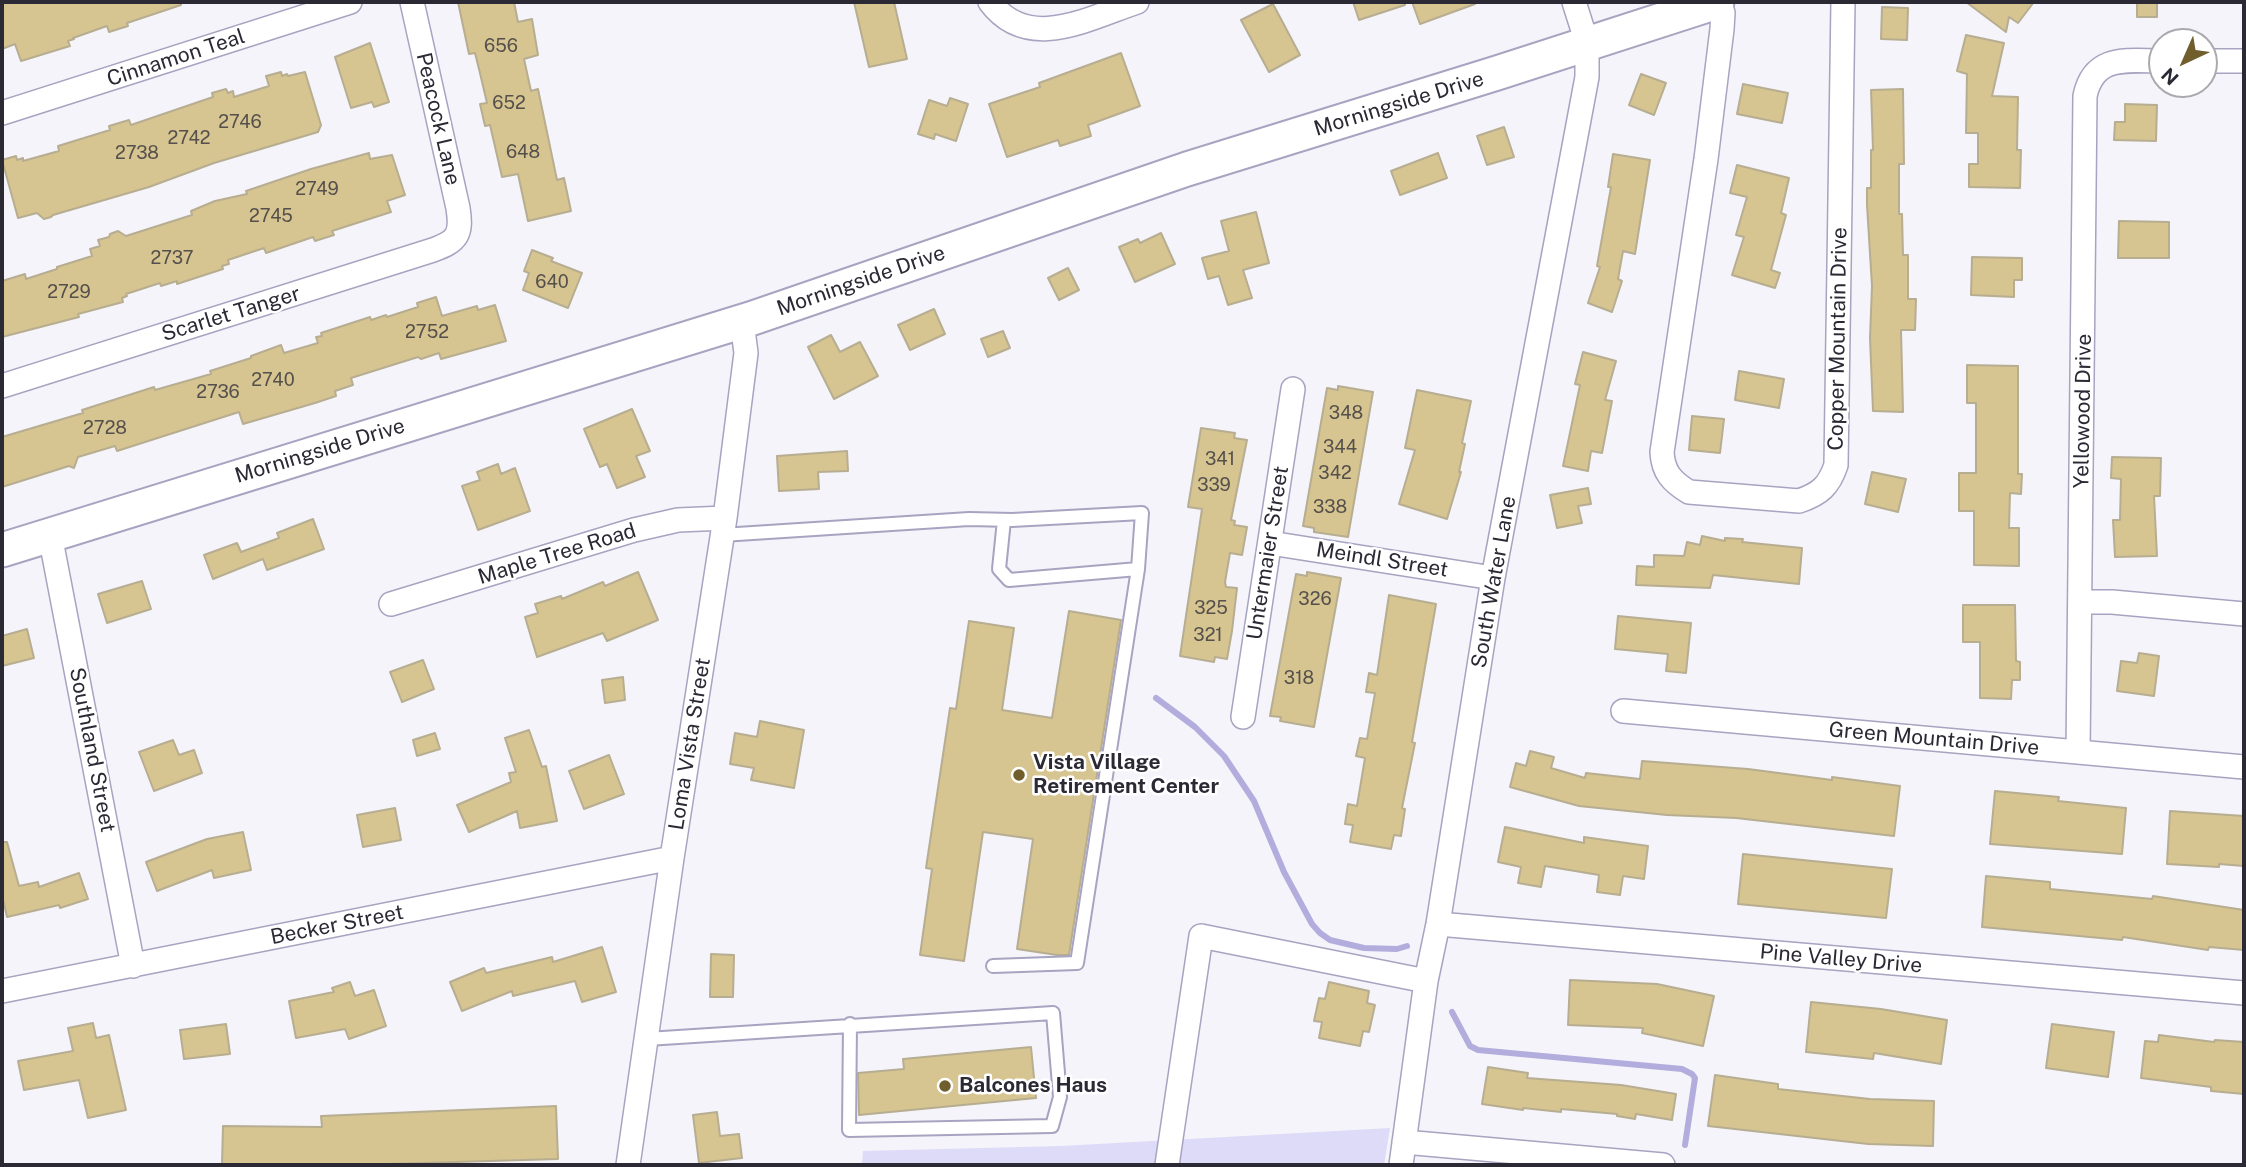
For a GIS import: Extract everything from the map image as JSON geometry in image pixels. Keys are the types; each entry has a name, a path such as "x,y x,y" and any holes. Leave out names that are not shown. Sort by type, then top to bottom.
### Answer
{"street":[{"name":"Cinnamon Teal","path":"2,113 350,2"},
{"name":"Peacock Lane","path":"412,2 458,208 460,227 457,236"},
{"path":"995,8 1009,20 1026,28 1046,30 1137,2"},
{"name":"South Water Lane","path":"1401,1165 1426,981 1438,924 1493,578 1587,76 1587,43 1574,2"},
{"name":"Morningside Drive","path":"2,550 742,322 1187,169 1718,2"},
{"name":"Copper Mountain Drive","path":"1718,2 1723,20 1706,159 1664,439 1663,464 1677,485 1689,492 1799,501 1825,489 1836,465 1843,2"},
{"name":"Yellowood Drive","path":"2078,752 2085,96 2095,72 2107,64 2148,61"},
{"path":"2218,61 2244,61"},
{"name":"Scarlet Tanger","path":"2,386 433,250 452,242 457,236"},
{"name":"Loma Vista Street","path":"628,1165 724,526 746,353 742,322"},
{"name":"Untermaier Street","path":"1243,717 1293,389"},
{"name":"Maple Tree Road","path":"391,604 634,530 678,520 724,526"},
{"name":"Southland Street","path":"50,535 133,966"},
{"name":"Meindl Street","path":"1270,543 1493,578"},
{"path":"2081,602 2112,602 2244,614"},
{"name":"Green Mountain Drive","path":"1623,711 2244,767"},
{"name":"Becker Street","path":"2,991 672,858"},
{"name":"Pine Valley Drive","path":"1438,924 2244,993"},
{"path":"1167,1165 1201,936 1426,981"},
{"path":"1404,1142 1663,1165"}],"lane":[{"path":"724,526 1004,520 1142,513 1138,569 1077,963 993,966"},
{"path":"1004,520 999,569 1009,580 1138,569"},
{"path":"647,1039 850,1024 1053,1013 1060,1097 1052,1126 849,1130 850,1024"}],"shaded area":[{"path":"1390,1128 1384,1165 862,1165 863,1151 1061,1146"}],"building":[{"path":"2,2 181,2 181,5 127,23 128,26 109,32 107,26 73,38 68,41 70,46 21,61 15,44 2,49"},
{"path":"458,2 514,2 518,22 532,19 538,55 524,59 531,91 538,89 557,180 564,178 571,211 528,221 518,174 502,177 490,125 485,126 480,104 487,103 475,53 469,54"},
{"path":"854,2 894,2 907,59 869,67"},
{"path":"1353,2 1405,2 1405,5 1359,20"},
{"path":"1412,2 1474,2 1475,4 1420,24"},
{"path":"1966,2 2034,2 2018,23 2009,17 2006,32"},
{"path":"2137,2 2157,2 2157,17 2137,17"},
{"path":"1273,4 1300,55 1269,72 1241,20"},
{"path":"1882,7 1908,8 1907,40 1881,39"},
{"path":"1966,35 2004,43 1992,96 2018,97 2017,150 2021,150 2020,188 1969,187 1969,164 1978,164 1978,133 1966,133 1967,74 1957,71"},
{"path":"370,43 389,102 374,107 372,102 351,108 335,57"},
{"path":"1121,53 1140,106 1088,125 1091,136 1060,146 1058,140 1007,157 989,104 1040,87 1039,83"},
{"path":"281,72 282,76 288,76 305,72 321,125 318,132 51,217 44,219 37,213 18,218 2,160 16,156 17,160 23,158 23,161 59,151 58,146 110,130 109,126 129,120 131,125 213,97 212,93 226,89 228,93 233,91 234,97 269,86 266,76"},
{"path":"1641,74 1666,83 1654,115 1629,105"},
{"path":"1743,84 1788,93 1782,123 1737,114"},
{"path":"1903,89 1904,164 1899,164 1899,214 1902,214 1903,255 1908,255 1908,299 1916,299 1915,330 1901,330 1903,412 1873,411 1870,338 1872,286 1867,205 1867,188 1871,188 1873,150 1871,90"},
{"path":"950,98 968,104 956,141 935,134 934,139 918,134 929,100 947,106"},
{"path":"2125,104 2157,105 2156,141 2114,140 2115,122 2125,122"},
{"path":"1504,127 1514,157 1487,165 1477,136"},
{"path":"369,153 370,159 392,155 405,195 387,201 391,212 332,231 334,235 315,241 313,237 266,253 264,248 228,260 229,264 222,266 223,269 177,284 177,281 161,286 160,283 126,294 127,296 122,298 123,302 78,314 79,317 2,337 2,281 25,274 26,279 92,256 90,249 100,246 98,240 118,231 126,236 192,215 191,211 215,201 247,194 246,191 311,169"},
{"path":"1438,153 1447,178 1400,195 1391,171"},
{"path":"1613,154 1650,160 1635,254 1623,251 1618,279 1622,281 1612,312 1588,303 1600,267 1597,266 1611,187 1608,187"},
{"path":"1737,165 1789,178 1781,213 1786,215 1771,270 1780,273 1775,288 1732,275 1744,237 1736,235 1747,197 1730,193"},
{"path":"1256,212 1269,263 1243,270 1252,298 1228,305 1219,276 1208,279 1202,258 1229,251 1221,221"},
{"path":"2119,221 2169,222 2169,258 2118,258"},
{"path":"1161,233 1175,264 1135,282 1119,247 1138,239 1140,243"},
{"path":"532,250 582,273 568,308 523,290 529,273 524,271"},
{"path":"1972,257 2022,258 2022,280 2014,280 2014,297 1971,295"},
{"path":"1068,268 1079,290 1059,300 1048,278"},
{"path":"436,297 442,316 477,306 478,310 495,305 506,341 441,359 439,353 421,359 418,357 351,378 353,385 335,391 336,396 315,403 243,424 239,412 117,451 115,446 78,457 74,468 69,466 2,487 2,437 83,413 82,410 154,387 155,390 211,374 210,371 281,345 284,353 318,343 316,337 322,336 321,333 370,317 371,320 386,315 387,317 418,307 417,303"},
{"path":"934,309 945,334 910,350 898,325"},
{"path":"1003,331 1010,348 988,357 981,339"},
{"path":"831,335 840,352 860,342 878,376 834,399 808,347"},
{"path":"1583,352 1616,361 1605,400 1612,401 1602,453 1591,451 1588,471 1563,466 1580,385 1575,384"},
{"path":"1967,365 2018,366 2018,474 2022,474 2021,494 2010,493 2009,528 2019,528 2019,566 1974,565 1974,511 1959,511 1959,473 1976,473 1976,403 1967,403"},
{"path":"1739,371 1784,379 1779,408 1735,400"},
{"path":"1338,386 1373,392 1348,537 1314,532 1314,528 1303,526 1327,388 1338,390"},
{"path":"1417,390 1471,401 1462,443 1465,444 1461,472 1447,519 1399,504 1415,450 1405,448"},
{"path":"632,409 650,451 636,456 645,477 617,488 607,464 600,467 584,429"},
{"path":"1692,416 1724,419 1720,453 1689,450"},
{"path":"1201,428 1235,433 1234,438 1247,440 1231,520 1235,521 1234,525 1247,527 1242,555 1230,553 1225,582 1226,587 1237,588 1232,631 1227,659 1215,657 1214,662 1180,656 1202,509 1188,507"},
{"path":"847,451 848,471 818,472 819,489 779,491 777,456"},
{"path":"2112,457 2161,458 2160,496 2154,496 2157,556 2115,557 2113,520 2120,520 2121,479 2111,478"},
{"path":"498,464 501,474 515,468 530,511 478,530 462,486 480,480 477,472"},
{"path":"1872,472 1906,479 1898,512 1865,504"},
{"path":"1588,488 1591,504 1578,506 1582,523 1557,528 1550,495"},
{"path":"313,519 324,549 267,570 263,559 213,579 204,555 237,543 241,552 279,538 277,533"},
{"path":"1702,536 1725,541 1725,538 1743,539 1742,542 1802,548 1799,584 1713,575 1710,588 1636,585 1637,566 1654,567 1654,555 1684,556 1687,542 1700,545"},
{"path":"638,572 658,620 607,641 603,633 537,657 525,617 538,613 535,604 561,596 562,599 603,582 605,586"},
{"path":"1307,572 1341,578 1314,727 1280,721 1281,717 1270,716 1296,574 1307,576"},
{"path":"142,581 151,609 107,623 98,594"},
{"path":"1389,595 1436,604 1412,742 1415,743 1402,808 1405,809 1401,836 1394,835 1391,849 1350,842 1353,825 1345,824 1348,804 1357,806 1365,758 1356,756 1360,738 1367,739 1375,693 1366,692 1369,673 1377,675"},
{"path":"1963,605 2015,605 2016,661 2020,662 2020,680 2012,680 2011,699 1980,698 1980,642 1963,642"},
{"name":"Vista Village Retirement Center","path":"1069,611 1121,620 1069,955 1017,949 1033,839 983,832 964,961 920,955 932,869 926,868 950,708 956,709 969,621 1014,628 1002,710 1052,718"},
{"path":"1618,616 1691,623 1686,673 1666,671 1668,654 1615,649"},
{"path":"27,629 34,658 2,666 2,636"},
{"path":"2139,653 2159,656 2154,696 2117,691 2121,661 2137,663"},
{"path":"423,660 434,689 402,702 390,672"},
{"path":"623,677 625,700 605,703 602,680"},
{"path":"760,721 804,730 794,788 751,780 754,768 730,764 735,733 757,737"},
{"path":"529,730 542,767 546,766 557,821 520,828 517,811 469,832 457,805 511,782 509,773 516,772 505,738"},
{"path":"435,733 440,749 417,756 413,740"},
{"path":"173,740 179,755 194,750 202,773 154,791 139,752"},
{"path":"1530,751 1554,757 1551,768 1585,778 1586,773 1640,779 1642,761 1748,769 1832,780 1832,777 1900,786 1894,836 1736,818 1667,815 1579,806 1510,787 1516,763 1526,766"},
{"path":"609,755 624,794 584,809 569,771"},
{"path":"1995,791 2059,797 2058,801 2126,808 2122,854 1990,844"},
{"path":"395,808 401,840 363,847 357,815"},
{"path":"2170,811 2244,816 2244,866 2167,864"},
{"path":"1505,827 1584,843 1584,837 1648,846 1644,879 1623,876 1620,895 1597,892 1599,875 1545,866 1541,887 1518,883 1521,867 1498,862"},
{"path":"243,832 251,870 214,878 212,870 157,891 146,862 207,839"},
{"path":"2,842 7,842 19,886 38,882 39,887 79,873 88,899 60,908 59,905 7,917 2,895"},
{"path":"1743,854 1892,869 1886,918 1738,904"},
{"path":"1986,876 2050,882 2050,889 2152,899 2153,896 2244,910 2244,950 2209,947 2208,950 2123,937 2122,940 1982,927"},
{"path":"602,947 616,992 582,1002 575,981 513,996 512,991 462,1011 450,982 484,968 486,973 552,957 553,962"},
{"path":"711,954 734,955 733,997 710,997"},
{"path":"1570,980 1657,984 1714,996 1703,1046 1642,1033 1643,1028 1568,1025"},
{"path":"350,982 355,996 374,990 386,1026 349,1039 345,1029 296,1038 289,1001 334,992 332,988"},
{"path":"1329,982 1369,991 1367,1003 1375,1005 1369,1032 1363,1031 1360,1046 1319,1038 1322,1022 1314,1021 1319,998 1325,999"},
{"path":"1811,1002 1881,1009 1947,1020 1941,1064 1874,1053 1873,1059 1806,1052"},
{"path":"93,1023 96,1038 109,1035 126,1110 88,1118 79,1080 24,1090 18,1061 73,1051 68,1028"},
{"path":"226,1024 230,1054 184,1059 180,1030"},
{"path":"2052,1024 2114,1032 2108,1077 2046,1068"},
{"path":"2159,1035 2214,1042 2244,1042 2244,1094 2211,1091 2211,1087 2141,1078 2145,1041 2158,1042"},
{"name":"Balcones Haus","path":"1031,1047 1036,1098 859,1115 858,1073 904,1069 903,1059"},
{"path":"1488,1067 1528,1073 1527,1078 1621,1085 1676,1094 1672,1120 1636,1114 1635,1119 1617,1114 1561,1109 1561,1112 1523,1110 1482,1104"},
{"path":"1715,1075 1778,1084 1778,1089 1870,1099 1934,1101 1933,1146 1868,1144 1708,1126"},
{"path":"556,1106 558,1159 355,1165 222,1164 223,1126 322,1127 321,1116"},
{"path":"717,1112 720,1136 739,1134 742,1158 699,1163 693,1115"}],"waterway":[{"path":"1156,698 1195,727 1224,756 1254,801 1284,872 1312,924 1320,933 1330,940 1364,948 1397,949 1407,946"},
{"path":"1452,1012 1470,1046 1478,1050 1682,1069 1692,1074 1695,1078 1685,1145"}],"place":[{"name":"Vista Village Retirement Center","path":"1019,775"},
{"name":"Balcones Haus","path":"945,1086"}]}
